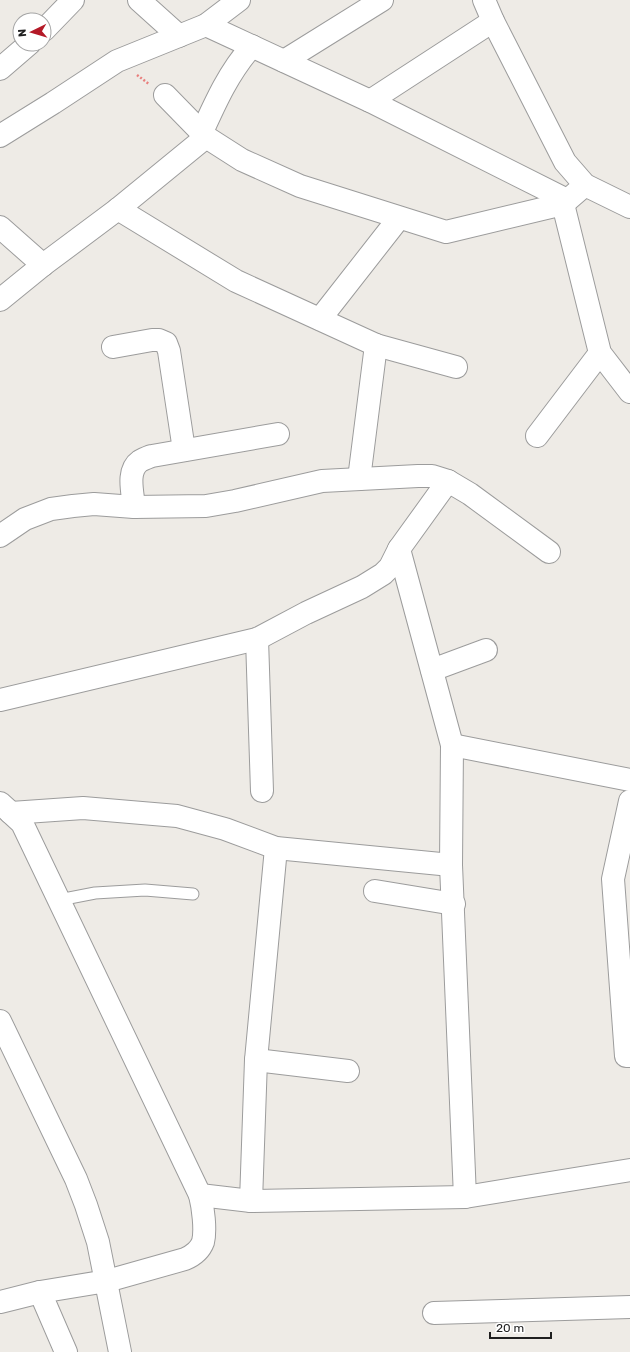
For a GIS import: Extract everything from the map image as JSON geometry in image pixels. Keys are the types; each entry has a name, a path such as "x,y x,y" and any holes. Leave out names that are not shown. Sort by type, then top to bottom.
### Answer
{"street":[{"path":"52,22 73,0"},
{"path":"138,0 179,36"},
{"path":"0,136 116,61 206,25 239,0"},
{"path":"284,61 382,0"},
{"path":"484,0 493,21 565,162 585,185 630,208"},
{"path":"370,101 493,21"},
{"path":"206,25 240,60 284,61 370,101 565,202 600,353 630,392"},
{"path":"0,68 19,52"},
{"path":"0,300 43,265 118,209 204,135 218,96 240,60"},
{"path":"165,95 204,135 242,160 300,186 446,232 565,202 585,185"},
{"path":"118,209 236,281 376,345 456,367"},
{"path":"320,319 399,218"},
{"path":"0,228 43,265"},
{"path":"113,347 152,340 158,340 166,343 169,351 184,450"},
{"path":"359,479 376,345"},
{"path":"537,436 600,353"},
{"path":"134,507 132,474 136,465 141,461 152,456 278,434"},
{"path":"0,536 25,519 51,509 94,504 134,507 206,506 235,501 322,481 432,476 448,481 470,494 548,552"},
{"path":"0,700 257,639 306,613 362,588 383,574 390,567 399,549 448,481"},
{"path":"399,549 452,745 451,865 454,904 465,1197"},
{"path":"257,639 262,791"},
{"path":"432,670 486,650"},
{"path":"452,745 630,780"},
{"path":"630,801 613,879 626,1056 630,1056"},
{"path":"6,808 83,808 177,816 225,829 276,848 451,865"},
{"path":"0,1302 40,1292 107,1281 185,1259 194,1255 203,1243 204,1218 200,1195 22,823 6,808"},
{"path":"251,1200 256,1060 276,848"},
{"path":"375,891 454,904"},
{"path":"0,1021 76,1179 86,1205 98,1242 120,1352"},
{"path":"256,1060 348,1071"},
{"path":"200,1195 251,1200 465,1197 630,1170"},
{"path":"40,1292 66,1352"},
{"path":"434,1313 630,1307"}],"lane":[{"path":"59,900 95,893 145,890 193,894"}],"path":[{"path":"116,61 165,95"}]}
